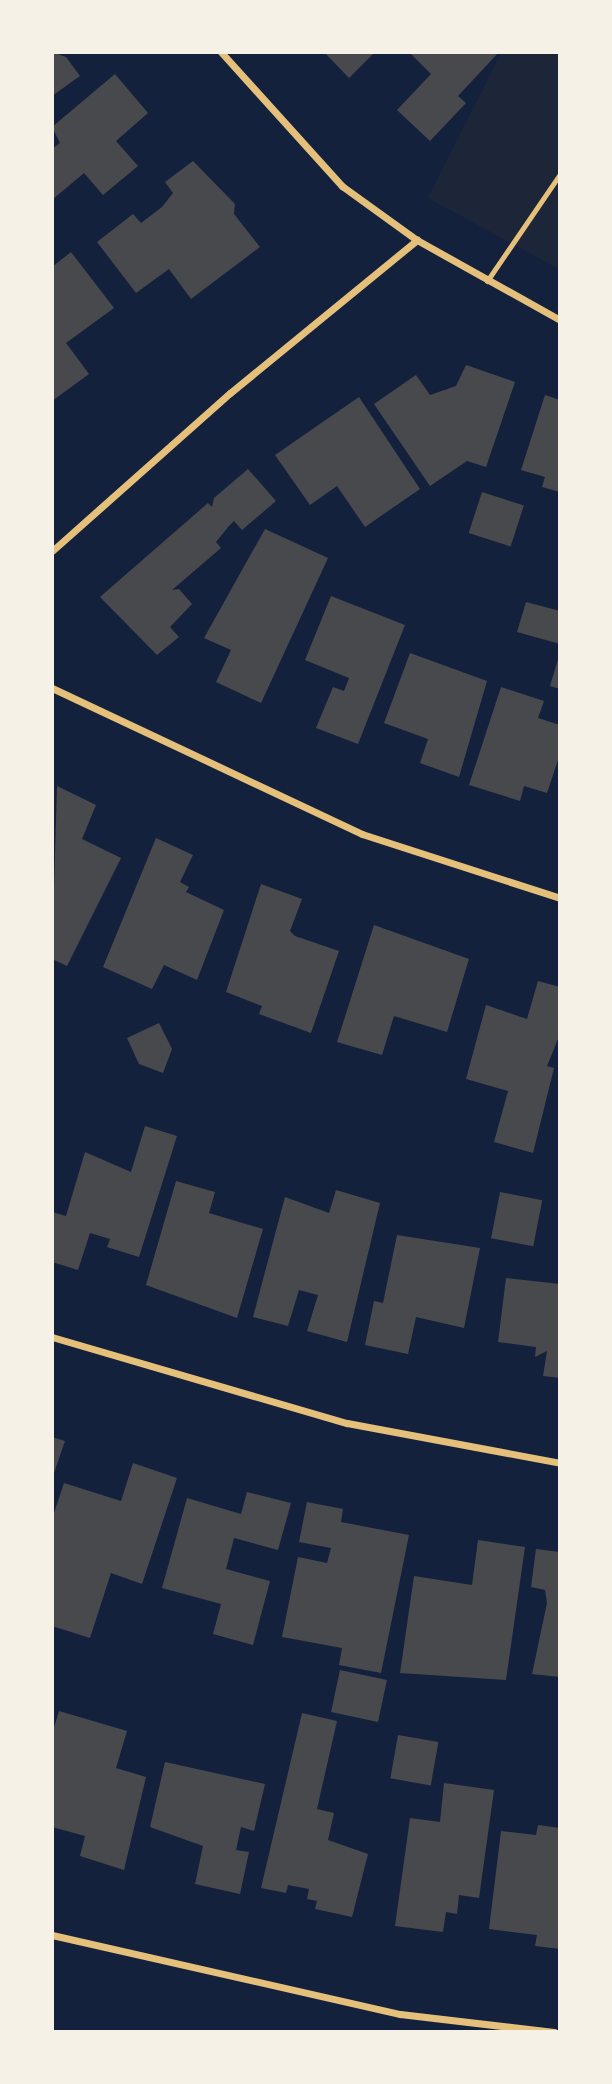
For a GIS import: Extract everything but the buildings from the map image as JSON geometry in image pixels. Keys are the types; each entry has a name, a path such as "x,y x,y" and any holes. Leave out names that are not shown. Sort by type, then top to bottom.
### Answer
{"street":[{"path":"221,52 342,186 417,240 559,320"},
{"path":"52,551 230,393 417,240"},
{"path":"52,688 362,834 559,898"},
{"path":"52,1337 347,1423 559,1463"},
{"path":"52,1935 400,2014 554,2032"}],"lane":[{"path":"487,281 559,174"}],"shaded area":[{"path":"501,53 559,53 559,269 428,198"}]}
